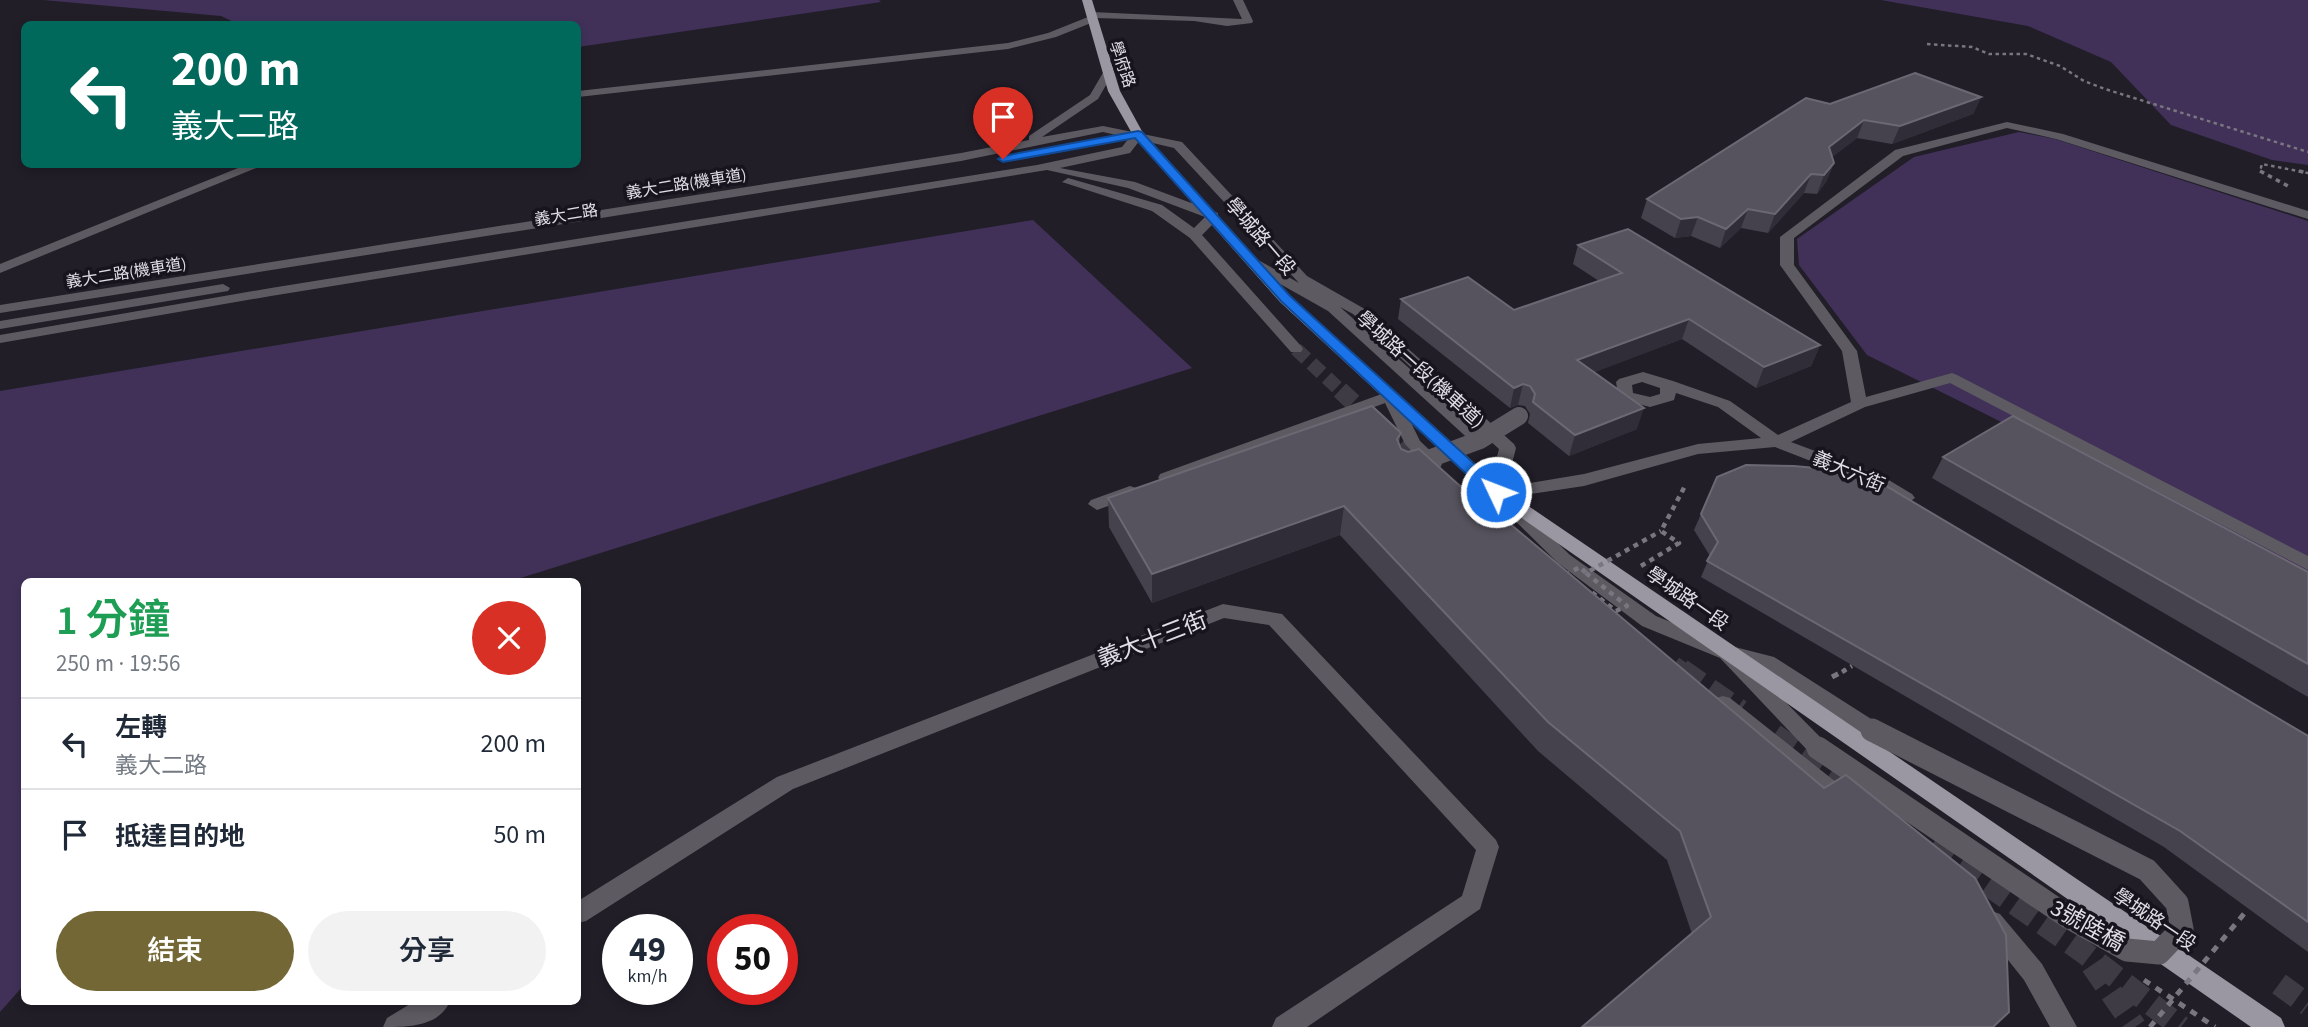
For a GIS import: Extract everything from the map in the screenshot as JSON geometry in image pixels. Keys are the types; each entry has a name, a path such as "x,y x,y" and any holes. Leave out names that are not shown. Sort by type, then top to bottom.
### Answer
{"main road":[{"name":"學府路","path":"1087,0 1114,91 1138,135"},
{"name":"學城路一段","path":"1138,135 1285,299 1496,492 2271,1027"}],"street":[{"path":"581,94 1008,46 1052,35 1092,17 1194,18 1227,23 1248,21 1238,0"},
{"path":"976,164 1018,146 1059,123 1094,97 1108,73"},
{"path":"1859,404 1849,351 1787,265 1787,237 1899,153 2007,125 2059,136 2308,215"},
{"name":"義大二路(機車道)","path":"0,309 1018,146 1103,129 1138,135"},
{"path":"0,339 1037,169 1126,150 1138,135"},
{"name":"義大二路","path":"0,325 1138,135"},
{"name":"學城路一段(機車道)","path":"1138,135 1178,145 1302,279 1358,311 1508,448 1496,492"},
{"path":"976,164 1069,171 1131,185 1213,216 1195,235"},
{"path":"0,269 250,168"},
{"path":"991,175 1057,179 1157,208 1195,235 1296,349"},
{"path":"1255,264 1333,309 1480,440"},
{"path":"1668,384 1724,404 1777,442 1859,404 1952,378 2308,564"},
{"path":"1097,504 1390,396 1413,444 1460,489 1646,642"},
{"path":"1404,469 1480,440 1519,416"},
{"name":"義大六街","path":"1460,489 1496,492 1584,480 1698,449 1777,442 1876,480 1923,508"},
{"name":"義大十三街","path":"581,911 785,783 1223,611 1275,619 1488,848 1472,902 1285,1027"},
{"path":"1723,651 1767,662 1830,702 1844,734"},
{"name":"3號陸橋","path":"1723,651 1818,748 2068,917 2127,950 2159,953 2182,929 2177,903 2147,870 1872,730 1830,702"},
{"path":"1710,693 1860,814"},
{"path":"1978,909 1989,918 2033,972 2064,1027"},
{"path":"396,1027 432,1005"}],"path":[{"path":"1927,44 1972,47 1989,54 2026,54 2060,66 2084,81 2105,89 2308,152"},
{"path":"2295,191 2260,171 2262,164 2308,173"},
{"path":"1586,573 1661,531 1685,486"},
{"path":"1641,566 1679,543 1661,531"},
{"path":"1563,575 1580,567 1627,606 1616,611 1587,589"},
{"path":"2150,1027 2248,909"}],"shaded area":[{"path":"43,0 881,2 581,47 581,21 232,21 221,16"},
{"path":"1881,0 2308,0 2308,165 2272,160 2171,125 2111,62 2028,26"},
{"path":"2019,132 2055,139 2308,221 2308,575 1867,355 1799,265 1797,239 1914,157"},
{"path":"1033,220 1192,368 521,578 21,578 21,988 0,1012 0,391"}],"building":[{"path":"1915,73 1981,97 1900,126 1864,120 1829,147 1834,163 1824,175 1811,174 1775,214 1748,209 1726,229 1698,217 1681,219 1647,199 1806,98 1830,104"},
{"path":"1628,229 1820,345 1764,367 1689,319 1577,360 1644,408 1575,435 1533,402 1535,394 1530,386 1523,384 1514,388 1401,299 1468,277 1514,310 1622,273 1578,245"},
{"path":"1372,406 1401,433 1397,439 1401,449 1408,452 1419,449 1460,486 1464,485 1824,788 1846,775 1975,878 2006,935 2009,1012 1993,1027 1582,1027 1711,917 1680,831 1548,722 1344,506 1152,574 1108,498"},
{"path":"2013,416 2308,572 2308,664 1943,457"},
{"path":"1746,465 1838,470 1886,486 2308,736 2308,922 2180,831 1707,561 1718,542 1701,514 1717,477"}],"tunnel":[{"path":"1296,349 1342,392"},
{"path":"1340,390 1421,466"},
{"path":"1674,665 1684,672"},
{"path":"1681,670 1740,711"},
{"path":"1774,735 1857,793"},
{"path":"1932,845 2082,951 2181,1027"},
{"path":"2092,965 2135,1027"},
{"path":"2279,984 2308,1005"}],"route":[{"path":"1003,159 1138,135 1285,299 1496,492"}]}
